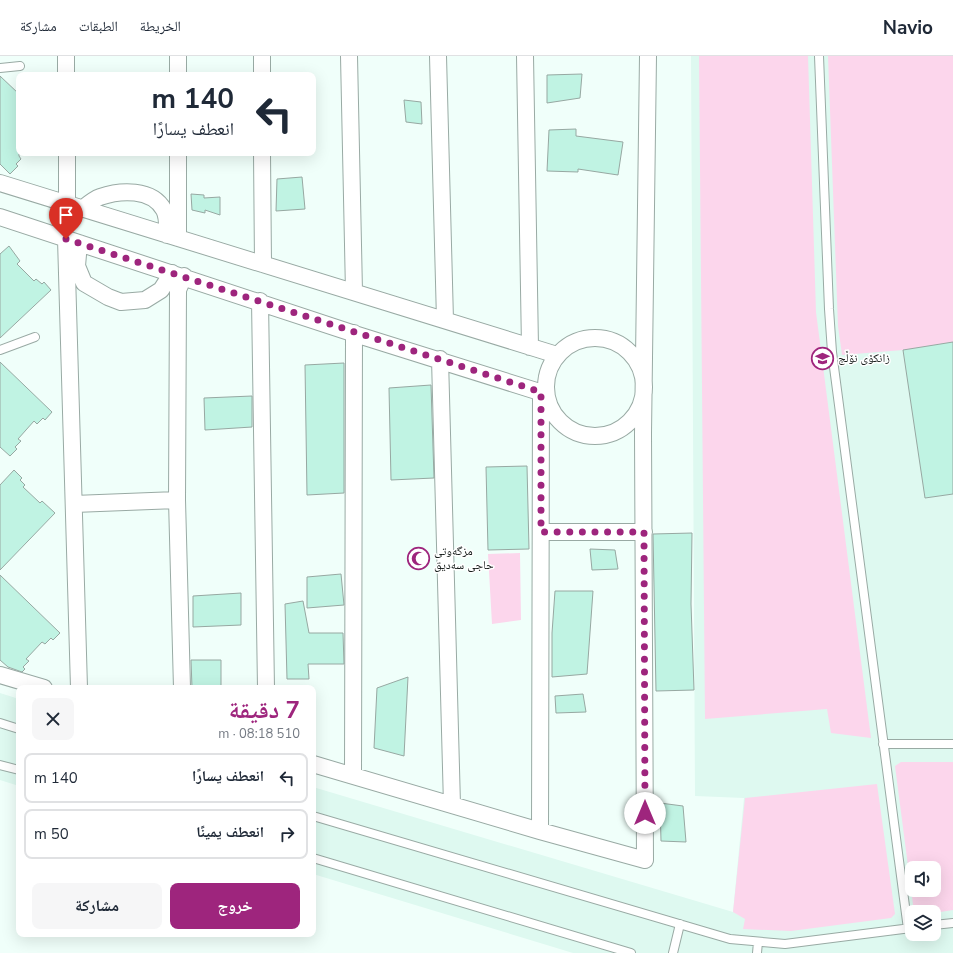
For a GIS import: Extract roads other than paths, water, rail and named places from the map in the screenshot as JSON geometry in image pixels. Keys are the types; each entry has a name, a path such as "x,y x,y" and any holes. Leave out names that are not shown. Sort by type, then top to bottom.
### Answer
{"street":[{"path":"66,56 66,72"},
{"path":"178,56 178,72"},
{"path":"262,56 262,72"},
{"path":"349,56 354,292"},
{"path":"438,56 445,320"},
{"path":"525,56 530,347"},
{"path":"316,765 540,831 645,860 644,393 648,56"},
{"path":"67,156 75,207"},
{"path":"173,236 178,156"},
{"path":"262,156 263,264"},
{"path":"0,183 557,355"},
{"path":"75,207 98,197 122,192 141,193 153,198 164,211 173,236"},
{"path":"0,217 260,301 354,334 440,359 543,393 550,409 559,422 572,431 587,436 603,436 618,430 630,421 639,408 644,393 643,377 638,362 628,350 614,342 599,338 584,339 569,345 557,355 549,367 543,393 540,831"},
{"path":"72,241 77,266 84,283 121,302 145,300 161,290 178,274"},
{"path":"72,241 74,504 79,685"},
{"path":"178,274 177,500 182,685"},
{"path":"260,301 266,685"},
{"path":"353,775 354,334"},
{"path":"440,359 452,805"},
{"path":"74,504 177,500"},
{"path":"541,532 644,532"},
{"path":"0,675 34,685"}],"lane":[{"path":"819,56 828,309 832,352 883,744 907,905"},
{"path":"0,68 20,66"},
{"path":"0,350 35,337"},
{"path":"0,723 16,728"},
{"path":"883,744 953,744"},
{"path":"0,765 16,769"},
{"path":"316,817 730,939 785,944 905,929"},
{"path":"316,859 631,953"},
{"path":"941,924 953,923"},
{"path":"673,953 680,924"},
{"path":"757,953 758,942"}],"place":[{"name":"زانکۆی نۆڵج","path":"823,358"},
{"name":"مزگەوتی حاجی سەدیق","path":"419,558"}]}
